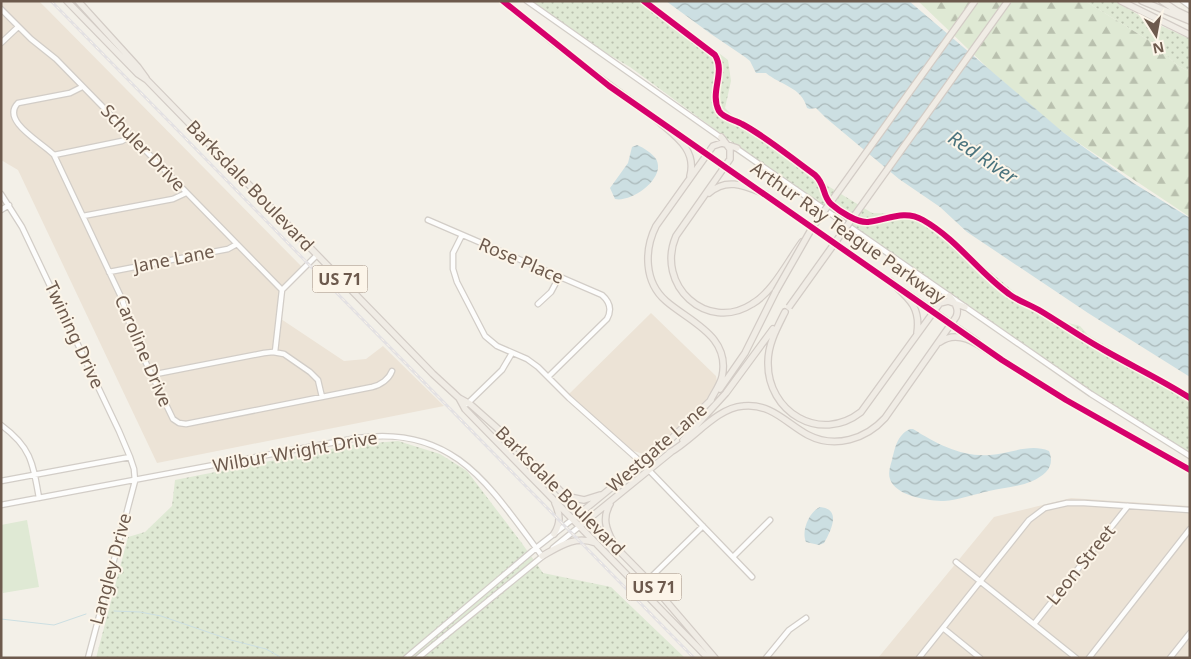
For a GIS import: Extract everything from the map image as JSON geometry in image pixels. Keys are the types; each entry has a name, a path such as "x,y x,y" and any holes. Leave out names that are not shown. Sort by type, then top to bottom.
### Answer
{"main road":[{"name":"Barksdale Boulevard","path":"66,1 138,66 147,80 466,405 514,459 708,658"},
{"name":"Barksdale Boulevard","path":"78,1 99,30"},
{"path":"721,137 730,149 731,155 676,236 671,254 673,274 681,292 701,307 724,312 751,305 770,288 975,1"},
{"path":"965,307 948,300 943,301 861,412 839,424 811,424 798,417 783,404 773,388 768,372 768,355 770,345 787,309 1008,1"},
{"path":"1122,1 1190,35"},
{"path":"1142,1 1190,21"},
{"path":"1162,1 1177,12 1190,17"},
{"path":"658,120 689,151 691,165 688,181"},
{"path":"710,401 720,383 722,375 723,364 718,346 699,324 665,300 655,286 647,263 648,246 652,233 716,144 727,144 737,148"},
{"path":"699,204 713,189 728,184 741,184 765,194"},
{"name":"Westgate Lane","path":"574,519 689,423 710,401 739,363 776,291 812,228"},
{"path":"890,281 908,298 914,307 918,320 916,336"},
{"path":"669,453 724,412 746,405 761,406 772,410 808,435 816,438 835,441 855,438 876,428 952,324 957,314 955,303 949,296"},
{"name":"Westgate Lane","path":"580,526 669,453 699,424 726,393 787,309"},
{"path":"935,347 947,338 961,336 1002,360"},
{"name":"Barksdale Boulevard","path":"466,405 521,451 648,580 715,658"},
{"path":"514,459 521,451"},
{"path":"565,496 584,500 604,493"},
{"path":"553,498 560,516 558,527 554,534"},
{"path":"614,499 608,508 605,523 608,534 616,548"},
{"path":"542,556 571,541 583,540 598,544"},
{"path":"640,588 648,580"}],"street":[{"name":"Arthur Ray Teague Parkway","path":"503,1 579,63 658,120 1002,360 1066,400 1190,470"},
{"name":"Arthur Ray Teague Parkway","path":"527,1 1114,410 1190,456"},
{"path":"1183,1 1190,6"},
{"name":"Schuler Drive","path":"1,9 18,27 56,59 282,290"},
{"path":"1,43 18,27"},
{"name":"Caroline Drive","path":"82,86 70,93 18,103 12,108 11,122 16,128 54,155 122,299 130,328 151,375 171,417 176,422 182,424 376,386 389,377 392,371"},
{"path":"54,155 122,141 131,136"},
{"path":"82,216 173,199 186,193"},
{"name":"Twining Drive","path":"1,194 22,227 59,304 130,457 135,481"},
{"path":"1,210 9,205"},
{"name":"Rose Place","path":"428,220 602,296 607,300 610,306 610,313 607,319 548,377"},
{"path":"462,235 452,259 453,269 485,336 497,346 530,361 548,377 581,410 642,463 752,577"},
{"name":"Jane Lane","path":"109,272 228,249 237,244"},
{"path":"275,352 282,290 317,255"},
{"path":"538,304 551,292 559,277"},
{"path":"151,375 275,352 287,356 313,374 320,384 322,397"},
{"path":"466,405 502,370 512,352"},
{"path":"1,425 17,438 32,461 39,498"},
{"name":"Wilbur Wright Drive","path":"1,505 357,438 403,437 433,445 466,464 493,494 542,556"},
{"path":"1,481 130,457"},
{"name":"Langley Drive","path":"88,658 135,481"},
{"path":"919,658 1029,520 1045,508 1055,505 1084,503 1190,510"},
{"name":"Leon Street","path":"1034,624 1128,506"},
{"path":"406,658 536,548 574,519"},
{"path":"733,557 770,520"},
{"path":"418,658 580,526"},
{"path":"648,580 703,526"},
{"path":"1088,658 1190,529"},
{"path":"956,562 1076,658"},
{"path":"766,658 789,630 806,618"},
{"path":"943,628 980,658"},
{"path":"1170,658 1190,633"}],"shaded area":[{"path":"1,1 39,1 305,270 284,291 281,319 344,361 366,359 383,346 444,406 157,463 18,170 1,160"},
{"path":"651,313 716,376 717,382 706,400 683,423 648,453 643,454 631,450 568,395"},
{"path":"1071,498 1190,506 1190,658 878,658 994,517"}],"green space":[{"path":"532,1 650,1 728,60 731,81 725,108 734,117 821,177 828,186 872,213 923,215 1019,296 1068,323 1080,326 1088,335 1190,396 1190,452 1142,425 1077,382 732,142 630,67 601,50"},
{"path":"918,1 1085,1 1150,41 1177,65 1190,72 1190,217 1062,132 992,72"},
{"path":"1085,1 1115,1 1144,18 1190,39 1190,72 1177,65 1150,41"},
{"path":"398,441 440,454 467,471 543,573 611,587 685,658 96,658 128,537 145,532 172,506 175,480 351,445"},
{"path":"27,520 39,587 3,593 1,582 1,525"}],"water":[{"name":"Red River","path":"666,1 909,1 1064,133 1135,184 1190,218 1190,377 1088,313 967,232 940,207 899,179 816,108 807,108 796,91 766,73 756,73 750,61 745,57"},
{"path":"637,145 648,151 656,159 658,166 656,174 646,188 638,193 630,197 615,199 610,188 628,163 632,147"},
{"path":"910,429 959,452 969,454 990,455 1027,448 1042,449 1049,451 1050,465 1048,470 1040,477 1027,483 944,501 922,499 898,490 889,477 897,442"},
{"path":"820,507 831,512 833,521 824,543 819,545 806,542 805,527 812,513"}],"waterway":[{"path":"114,611 140,612 161,616 231,640 266,649 282,658"},
{"path":"1,619 54,625 86,614"}],"railway":[{"path":"51,1 694,658"}],"cycle path":[{"path":"503,1 609,86 1002,360 1066,400 1190,470"},
{"path":"644,1 715,55 719,69 716,90 716,104 719,111 726,117 761,135 815,175 821,183 828,201 839,210 854,219 864,222 902,215 909,215 923,220 947,237 987,276 1012,296 1190,398"}]}
